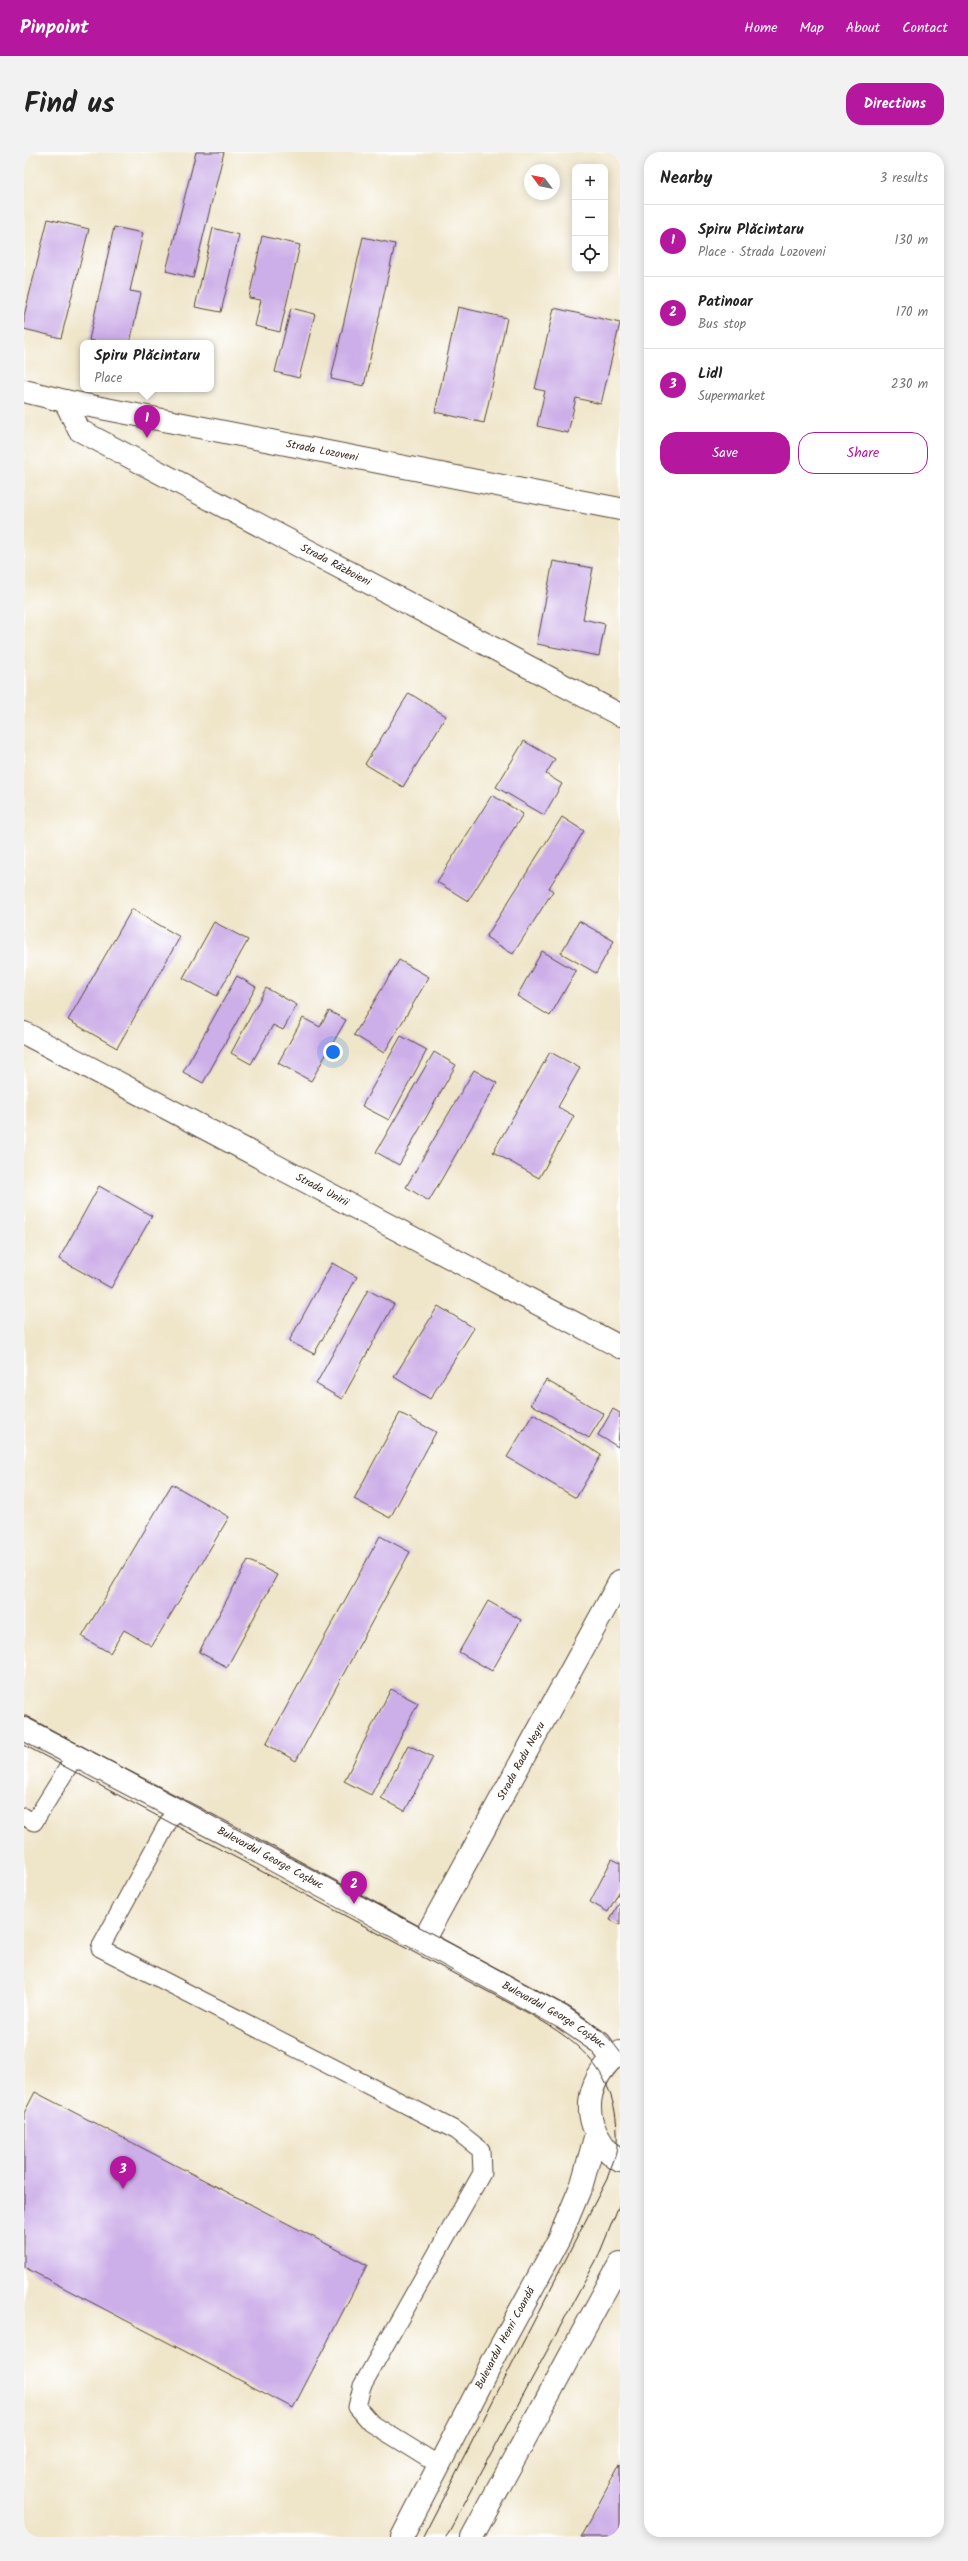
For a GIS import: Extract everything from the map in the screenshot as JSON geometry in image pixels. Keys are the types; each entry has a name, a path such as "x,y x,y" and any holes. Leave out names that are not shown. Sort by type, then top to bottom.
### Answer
{"street":[{"name":"Strada Lozoveni","path":"24,391 65,401 620,509"},
{"name":"Strada Războieni","path":"65,401 79,430 620,715"},
{"name":"Strada Unirii","path":"24,1033 620,1347"},
{"name":"Strada Radu Negru","path":"423,1941 620,1581"},
{"name":"Bulevardul George Coșbuc","path":"24,1729 176,1808 423,1941 588,2033 616,2055"},
{"path":"616,2055 601,2071 592,2088 589,2107 592,2126 596,2134 614,2158 620,2161"},
{"name":"Bulevardul Henri Coandă","path":"402,2537 559,2239 582,2184 596,2134"},
{"path":"472,2537 620,2263"}],"lane":[{"path":"27,1822 75,1756"},
{"path":"176,1808 100,1948 457,2131 481,2150 482,2173 362,2386 357,2407 371,2423 439,2465"}],"building":[{"path":"196,152 224,152 193,278 166,271"},
{"path":"48,219 89,229 61,338 24,329 24,316"},
{"path":"114,227 143,233 130,291 141,293 131,340 89,340"},
{"path":"213,228 239,235 221,312 195,307"},
{"path":"262,236 300,245 280,332 255,326 261,300 249,298"},
{"path":"363,237 395,244 364,386 331,379"},
{"path":"458,307 507,318 484,423 435,412"},
{"path":"291,308 315,314 299,378 275,372"},
{"path":"554,308 620,323 601,404 576,398 568,433 537,426 545,391 535,389"},
{"path":"553,561 593,568 583,619 605,624 599,656 537,644"},
{"path":"409,693 446,716 403,787 365,764"},
{"path":"524,741 555,759 546,774 562,784 544,815 496,787"},
{"path":"492,795 523,814 468,901 437,882"},
{"path":"562,817 584,831 549,888 553,891 513,954 486,937"},
{"path":"132,909 180,937 117,1048 68,1020"},
{"path":"579,921 614,941 596,973 561,953"},
{"path":"214,922 248,940 217,996 183,978"},
{"path":"542,951 576,971 550,1016 517,996"},
{"path":"399,960 429,977 384,1053 354,1035"},
{"path":"237,976 256,987 203,1083 183,1072"},
{"path":"266,988 297,1005 283,1030 273,1025 251,1064 231,1053"},
{"path":"329,1011 346,1020 311,1081 278,1063 303,1018 320,1027"},
{"path":"401,1036 427,1050 389,1120 362,1106"},
{"path":"434,1052 456,1065 399,1165 376,1152"},
{"path":"550,1052 580,1068 558,1107 574,1116 539,1178 493,1152"},
{"path":"474,1070 497,1083 429,1201 406,1187"},
{"path":"99,1186 152,1216 111,1288 59,1259"},
{"path":"332,1263 357,1277 314,1354 289,1341"},
{"path":"368,1290 394,1304 342,1399 316,1384"},
{"path":"438,1306 474,1328 430,1399 394,1377"},
{"path":"546,1380 604,1414 589,1438 531,1404"},
{"path":"613,1409 620,1413 618,1447 598,1435"},
{"path":"400,1413 436,1432 390,1518 354,1499"},
{"path":"533,1414 601,1455 576,1498 507,1457"},
{"path":"172,1484 229,1517 152,1646 124,1630 110,1653 82,1637"},
{"path":"380,1536 410,1552 296,1761 266,1744"},
{"path":"248,1560 277,1575 227,1667 199,1652"},
{"path":"488,1601 521,1620 492,1671 459,1652"},
{"path":"391,1689 418,1703 371,1795 344,1781"},
{"path":"408,1745 433,1757 405,1811 381,1798"},
{"path":"612,1859 620,1863 620,1890 608,1912 590,1902"},
{"path":"620,1901 620,1925 610,1920"},
{"path":"35,2092 367,2265 293,2408 24,2267 24,2113"},
{"path":"620,2464 620,2537 581,2537"}],"tram line":[{"path":"24,1715 569,2007 597,2027 609,2038 620,2052"},
{"path":"24,1745 528,2013 566,2037 582,2051 595,2065 605,2082 612,2101 616,2122 617,2147 607,2179 423,2537"},
{"path":"446,2537 598,2257 620,2203"}],"place":[{"name":"Spiru Plăcintaru","path":"147,438"},
{"name":"Patinoar","path":"354,1904"},
{"name":"Lidl","path":"123,2189"}]}
